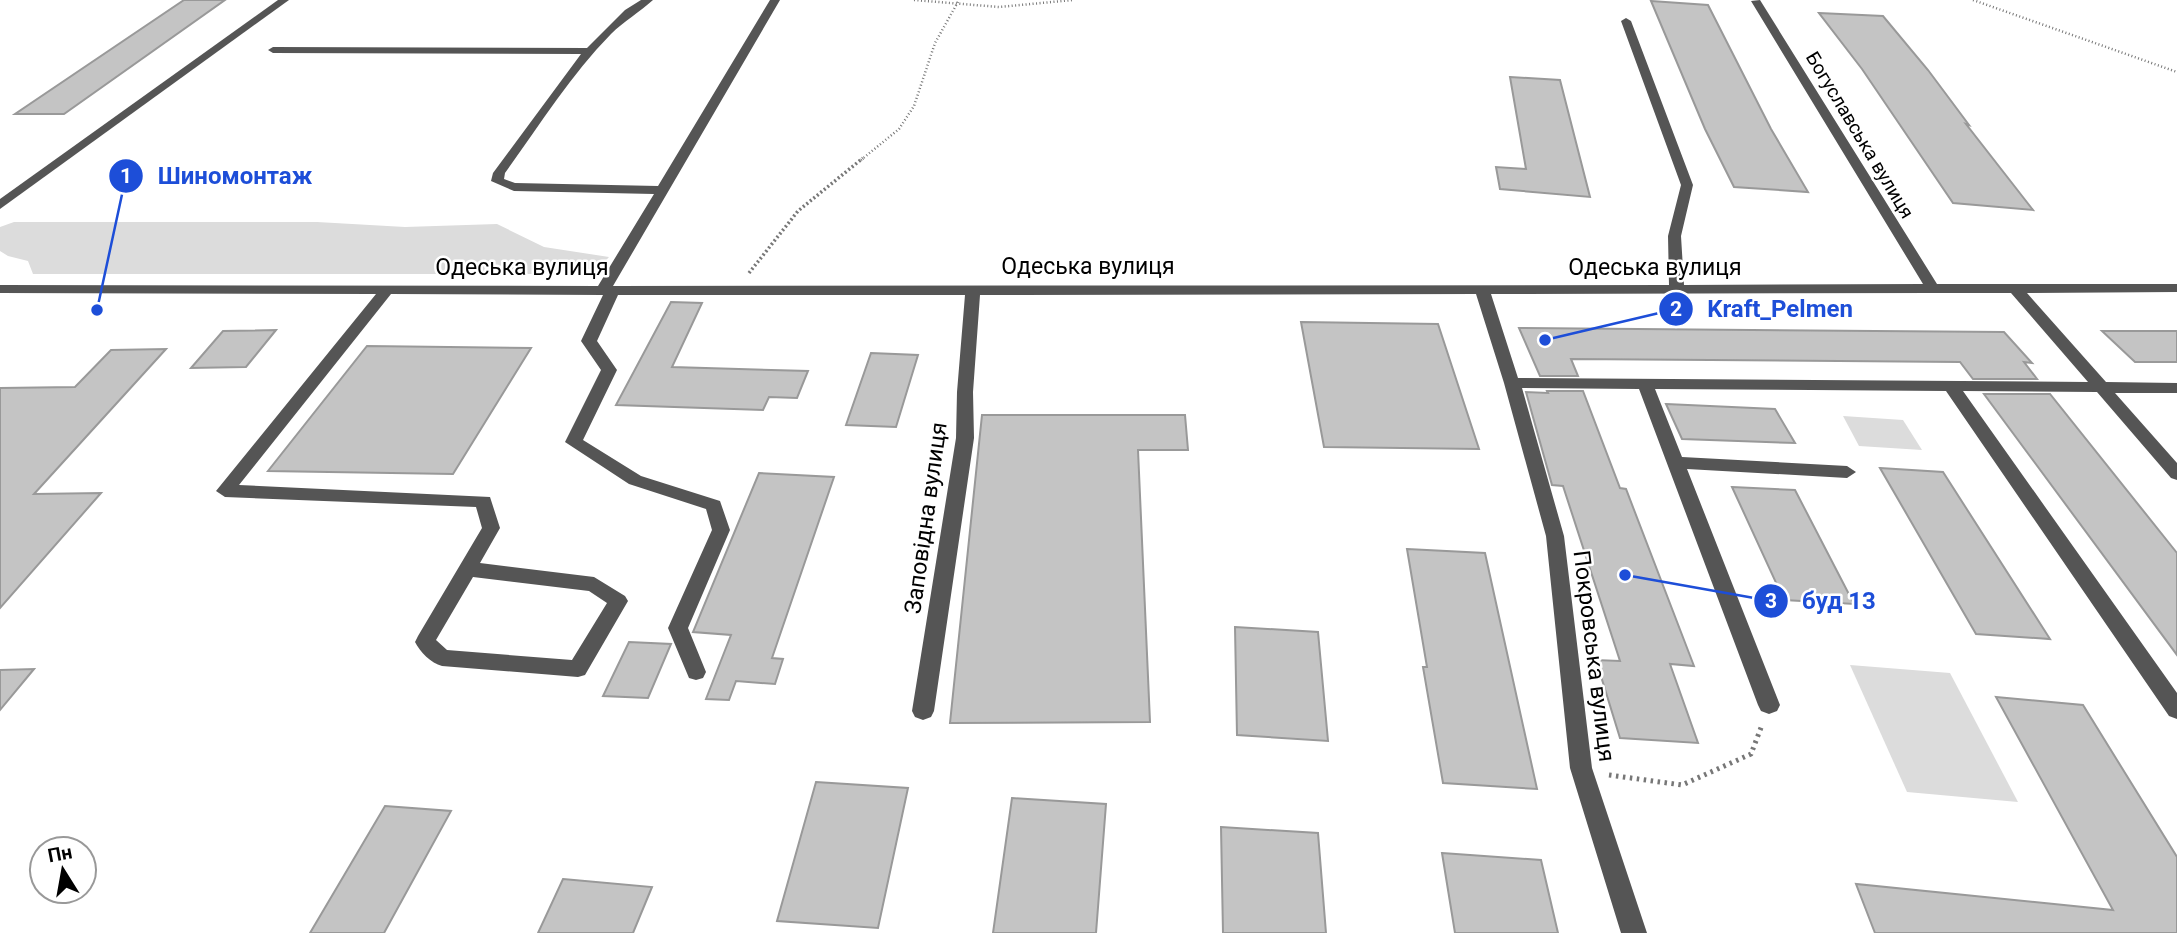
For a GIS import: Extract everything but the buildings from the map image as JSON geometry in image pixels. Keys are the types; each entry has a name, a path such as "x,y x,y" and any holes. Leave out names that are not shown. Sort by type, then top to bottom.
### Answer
{"street":[{"path":"0,205 284,0"},
{"path":"648,0 638,5 589,51 499,173 498,181 514,187 663,190"},
{"path":"696,673 678,628 721,530 714,505 635,480 574,442 610,370 589,341 608,290 663,190 775,0"},
{"name":"Богуславська вулиця","path":"1756,1 1933,289"},
{"path":"1626,21 1687,185 1676,214 1672,263 1677,289"},
{"path":"273,50 589,51"},
{"path":"2015,288 2177,474"},
{"name":"Одеська вулиця","path":"0,289 736,291 2177,288"},
{"name":"Заповідна вулиця","path":"923,711 965,438 965,392 973,289"},
{"path":"387,290 225,491 484,501 491,528 467,569 425,642 442,658 578,669 618,601 594,584 467,569"},
{"name":"Покровська вулиця","path":"1482,290 1512,383 1555,536 1581,768 1634,933"},
{"path":"1512,383 2177,388"},
{"path":"1645,384 1678,463 1769,705"},
{"path":"1951,386 2177,710"},
{"path":"1678,463 1847,472"}],"path":[{"path":"914,0 958,1 999,7 1073,0"},
{"path":"1973,0 2177,72"},
{"path":"736,291 798,211 898,129 914,106 935,43 958,1"},
{"path":"1581,768 1615,776 1682,785 1751,754 1769,705"}],"shaded area":[{"path":"14,222 317,222 405,227 497,224 544,247 609,257 599,268 540,274 33,274 28,261 0,251 0,227"},
{"path":"1843,416 1903,420 1922,450 1859,446"},
{"path":"1850,665 1950,673 2018,802 1907,792"}],"place":[{"name":"Шиномонтаж","path":"97,310"},
{"name":"Kraft_Pelmen","path":"1545,340"},
{"name":"буд 13","path":"1625,575"}]}
